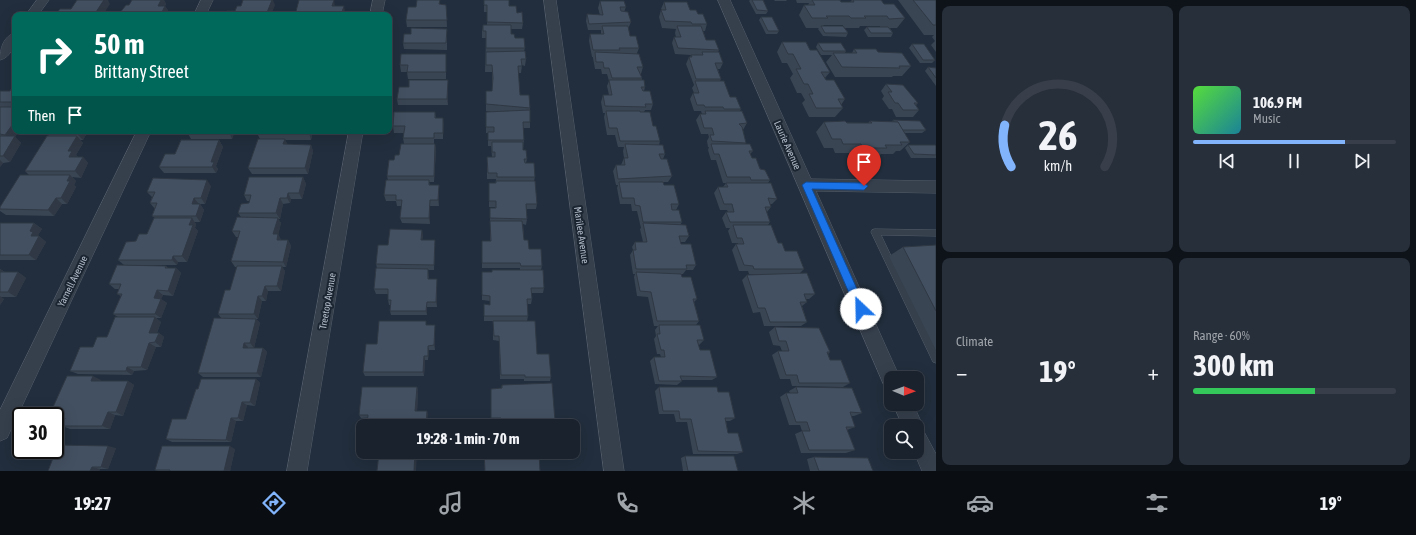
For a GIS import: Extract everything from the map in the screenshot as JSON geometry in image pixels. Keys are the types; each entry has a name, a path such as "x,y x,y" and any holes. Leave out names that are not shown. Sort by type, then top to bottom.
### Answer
{"street":[{"path":"34,12 44,0"},
{"path":"201,12 207,0"},
{"path":"377,12 379,0"},
{"name":"Marilee Avenue","path":"550,0 614,471"},
{"name":"Laurie Avenue","path":"724,0 888,371"},
{"path":"0,56 12,41"},
{"name":"Yarnell Avenue","path":"0,431 143,134"},
{"name":"Treetop Avenue","path":"297,471 355,134"},
{"path":"806,185 936,187"},
{"path":"924,451 933,471"}],"lane":[{"path":"936,233 875,232 936,359"}],"building":[{"path":"77,0 104,0 96,12 58,12 60,9 71,9"},
{"path":"132,0 161,0 158,6 165,6 162,12 121,12 126,5 129,5"},
{"path":"243,0 272,0 267,12 226,12 235,11 237,6 241,6"},
{"path":"299,0 334,0 332,6 344,6 342,12 296,12"},
{"path":"417,0 440,0 439,4 446,5 447,20 406,20 408,7 416,7"},
{"path":"484,0 509,0 509,6 516,6 517,13 522,12 523,23 487,22 487,5 484,5"},
{"path":"752,0 763,0 768,11 757,10"},
{"path":"812,0 840,0 841,2 854,2 853,0 881,0 884,4 894,4 905,18 889,19 887,16 864,16 866,18 851,18 849,16 826,16 828,18 812,18 804,5 815,5"},
{"path":"913,0 936,0 936,25 933,25"},
{"path":"600,1 624,1 626,7 620,7 621,11 628,12 631,22 589,24 587,14 603,15"},
{"path":"664,2 687,2 690,10 696,10 698,14 703,14 707,24 665,21 661,10 666,10"},
{"path":"761,17 772,17 779,31 768,31"},
{"path":"483,25 511,25 511,34 514,34 515,38 524,38 525,48 486,48 486,31 483,31"},
{"path":"602,26 628,26 630,36 636,36 639,48 593,50 590,34 604,34"},
{"path":"677,26 701,26 706,40 715,40 719,50 678,48 674,37 681,37"},
{"path":"821,26 843,26 848,33 825,33"},
{"path":"867,27 888,27 893,33 871,33"},
{"path":"411,28 447,29 446,43 403,43 404,34 411,34"},
{"path":"782,42 806,42 810,50 817,50 830,72 821,72 826,80 834,80 845,99 838,99 843,108 816,108 809,94 813,94 808,84 804,84 796,69 801,69 793,54 788,54"},
{"path":"818,43 841,43 846,51 823,51"},
{"path":"912,44 924,44 935,60 923,60"},
{"path":"854,49 876,49 878,52 902,53 911,66 899,66 900,68 842,67 833,53 857,53"},
{"path":"525,51 526,59 521,59 522,66 518,66 520,95 529,95 530,108 486,104 486,91 492,91 493,78 492,65 486,65 486,52"},
{"path":"595,52 639,54 643,67 637,67 642,78 612,78 609,68 604,68 603,62 596,62"},
{"path":"702,52 719,52 723,63 715,63 721,79 696,79 689,57 692,57 691,55 703,55"},
{"path":"401,54 446,54 446,72 407,72 408,65 400,65"},
{"path":"928,67 936,68 936,78"},
{"path":"409,80 448,80 447,99 397,99 399,87 409,87"},
{"path":"609,80 644,80 645,87 641,87 643,91 650,91 653,104 645,104 646,107 605,106 603,95 612,95"},
{"path":"695,81 724,81 730,97 736,97 741,109 724,109 723,107 705,107 704,105 697,105 693,93 699,93"},
{"path":"886,84 903,85 918,103 914,103 919,110 903,110 898,103 895,103 888,92 892,92"},
{"path":"12,88 12,102 0,102 0,91 10,91"},
{"path":"0,107 12,107 12,125 5,135 0,134"},
{"path":"530,110 530,122 523,122 524,140 488,140 488,132 494,132 494,127 486,127 486,112"},
{"path":"606,111 650,112 653,126 656,126 660,141 620,141 617,128 609,128"},
{"path":"705,111 742,111 747,123 739,124 742,127 746,143 712,141 710,135 714,135 712,128 704,128 700,114 706,114"},
{"path":"394,112 435,112 435,118 443,118 443,133 434,133 434,138 403,138 405,126 393,126"},
{"path":"893,120 920,121 926,130 902,130 898,122 894,122"},
{"path":"845,121 847,123 872,123 870,121 898,122 910,142 900,142 902,145 885,145 887,148 863,148 861,144 843,144 841,139 832,139 824,122"},
{"path":"0,136 15,136 3,156 0,156"},
{"path":"47,136 77,136 68,151 72,151 69,157 83,157 75,171 25,171"},
{"path":"258,139 285,139 283,144 311,145 305,168 248,168"},
{"path":"181,140 219,140 211,162 214,162 212,167 159,167 165,154 175,154"},
{"path":"492,142 523,142 523,150 526,150 527,159 524,159 525,163 534,163 535,177 497,177 497,173 488,173 487,157 495,157 495,152 492,152"},
{"path":"401,144 435,144 434,176 387,176 389,160 394,160 395,155 399,155"},
{"path":"625,144 663,145 665,154 659,154 661,159 667,159 672,176 618,179 616,165 625,165 624,158 628,158"},
{"path":"711,144 750,144 753,151 749,151 752,158 756,158 760,169 765,170 770,180 751,180 750,177 727,177 719,154 714,154"},
{"path":"908,145 935,145 936,155 914,154"},
{"path":"20,175 70,175 67,181 70,181 61,198 56,198 48,210 0,209"},
{"path":"249,177 303,177 299,193 288,193 287,198 280,198 276,213 238,213 241,204 249,203 251,195 244,195"},
{"path":"153,178 207,180 201,198 194,198 192,204 200,204 196,216 152,216 157,203 150,203 155,192 147,192"},
{"path":"386,180 429,180 429,185 439,185 438,200 430,200 429,218 400,218 402,200 396,200 396,195 384,195"},
{"path":"496,181 535,181 537,204 526,204 527,219 490,218 490,208 496,208 496,201 489,201 489,183 496,183"},
{"path":"619,182 663,182 664,185 674,185 679,204 671,204 672,210 679,210 682,222 643,222 640,206 635,205 634,198 622,198"},
{"path":"726,183 771,183 777,199 768,198 771,207 765,207 770,222 730,222 726,212 734,212 732,204 724,204 718,187 728,187"},
{"path":"237,217 278,218 273,234 278,234 277,240 288,240 283,262 231,261 240,231 232,231"},
{"path":"154,218 192,218 189,225 193,225 182,256 173,256 172,260 118,260 126,242 136,241 139,234 147,234"},
{"path":"490,221 522,221 524,240 528,240 529,249 541,249 542,266 521,266 520,263 482,263 482,241 491,241"},
{"path":"0,223 34,223 30,231 33,232 31,236 39,236 29,255 0,255"},
{"path":"643,223 686,225 689,236 679,236 681,244 691,244 696,265 686,265 687,269 636,269 633,250 636,250 635,242 647,242"},
{"path":"733,225 771,225 778,243 782,243 785,251 797,251 804,269 754,269 753,266 744,265 736,244 744,244 742,238 737,238"},
{"path":"390,229 422,230 421,240 435,240 434,265 376,264 378,245 388,245"},
{"path":"936,245 936,311 903,247"},
{"path":"117,265 166,266 165,268 176,268 168,291 157,290 154,298 161,299 155,314 113,314 122,294 117,294 121,284 109,284"},
{"path":"237,266 282,266 277,286 265,286 262,296 258,296 254,314 218,314 225,290 230,290"},
{"path":"376,268 428,269 428,279 437,279 436,302 427,302 426,311 390,311 391,300 388,300 388,289 374,289"},
{"path":"492,270 543,270 544,288 531,288 532,299 527,299 528,316 484,316 484,304 490,305 490,296 482,295 482,272 492,272"},
{"path":"0,272 18,272 8,292 0,292"},
{"path":"636,272 681,274 682,277 691,277 697,299 693,299 699,321 657,321 651,292 640,291"},
{"path":"807,273 815,294 804,294 807,302 800,302 807,322 770,322 765,308 758,308 747,275"},
{"path":"115,317 155,317 149,333 159,333 155,342 149,343 141,367 127,367 126,371 70,371 80,347 93,347 97,337 107,337"},
{"path":"214,318 256,319 250,343 244,343 243,348 263,348 257,373 198,373"},
{"path":"379,321 426,321 426,325 435,325 434,345 428,346 428,356 424,356 423,372 363,372 366,344 377,344"},
{"path":"493,321 535,321 537,354 549,354 551,377 501,375 499,336 494,336"},
{"path":"659,325 700,325 704,340 697,340 700,350 710,350 717,377 680,376 682,381 659,381 654,357 665,357 664,350 661,350 657,334 660,334"},
{"path":"775,327 819,328 830,352 827,352 830,360 841,360 850,383 799,383 797,375 786,375 778,351 789,351 786,341 779,341"},
{"path":"67,376 93,376 91,381 128,381 116,412 108,412 102,426 64,426 64,407 53,407"},
{"path":"201,379 256,379 250,402 242,402 238,418 231,418 226,440 166,439 172,419 186,419"},
{"path":"552,383 555,419 491,418 491,389 502,388 502,385"},
{"path":"362,387 417,387 415,411 427,411 426,419 368,419 368,415 359,415"},
{"path":"659,387 717,387 718,392 729,392 735,418 725,418 728,433 738,433 743,452 698,451 691,419 680,419 679,411 663,411"},
{"path":"796,387 852,388 862,413 850,412 855,427 846,427 855,450 809,450 802,431 810,431 807,422 796,422 786,393 798,393"},
{"path":"64,445 108,446 101,467 92,467 90,471 48,471 53,459 64,459"},
{"path":"162,446 230,446 224,471 155,470"},
{"path":"685,456 734,456 738,471 688,471"},
{"path":"814,457 868,458 873,471 819,471"},
{"path":"378,459 415,459 414,471 377,471"},
{"path":"484,459 539,459 540,471 485,471"}],"route":[{"path":"861,309 806,185 864,186"}]}
